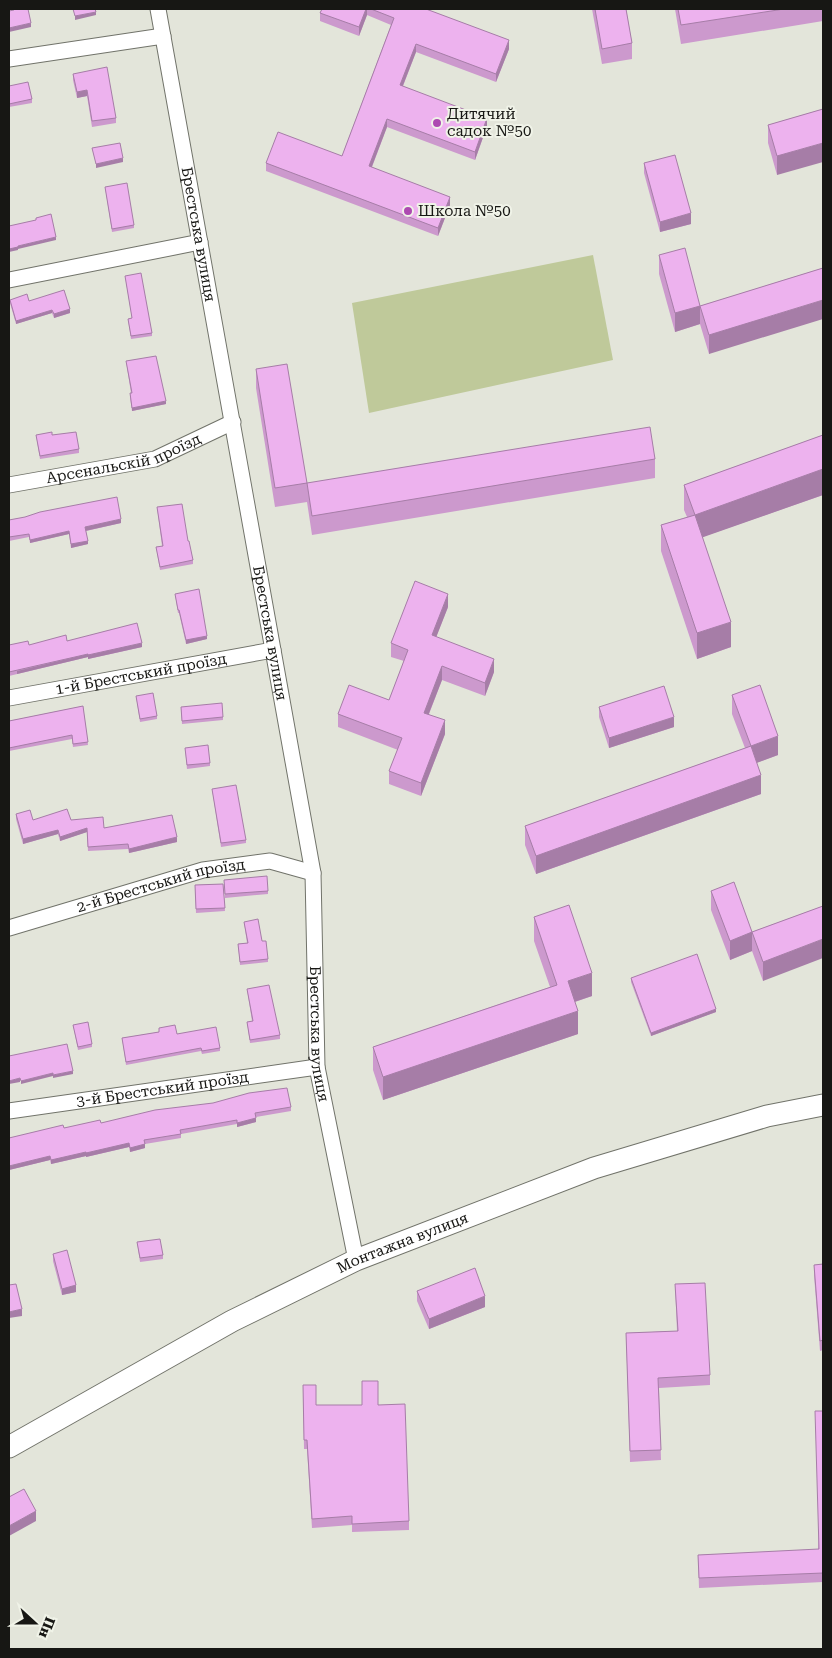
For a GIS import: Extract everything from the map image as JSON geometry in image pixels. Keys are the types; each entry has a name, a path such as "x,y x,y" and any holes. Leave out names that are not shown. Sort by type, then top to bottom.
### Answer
{"street":[{"name":"Брестська вулиця","path":"158,9 313,873 316,1067 356,1260"},
{"path":"9,59 163,36"},
{"path":"9,280 200,242"},
{"name":"Арсєнальскій проїзд","path":"9,485 155,459 232,422"},
{"name":"1-й Брестський проїзд","path":"9,698 273,650"},
{"name":"2-й Брестський проїзд","path":"9,928 203,870 270,861 313,873"},
{"name":"3-й Брестський проїзд","path":"9,1111 316,1067"},
{"name":"Монтажна вулиця","path":"9,1447 232,1321 356,1260 594,1168 767,1116 823,1104"}],"green space":[{"path":"593,255 613,360 369,413 352,303"}],"building":[{"path":"28,9 31,23 9,28 9,11"},
{"path":"73,9 95,9 96,12 75,16"},
{"path":"322,9 366,9 359,27 320,13"},
{"path":"371,9 426,9 509,40 496,74 416,44 400,85 487,118 475,152 387,119 369,166 450,197 438,228 266,163 278,132 342,156 394,18"},
{"path":"595,9 626,9 632,43 602,49"},
{"path":"678,9 784,9 681,25"},
{"path":"107,67 116,118 92,121 87,90 77,92 73,74"},
{"path":"28,82 32,99 9,104 9,86"},
{"path":"823,109 823,143 777,156 768,125"},
{"path":"120,143 123,158 96,164 92,148"},
{"path":"675,155 691,213 660,222 644,163"},
{"path":"127,183 134,225 112,229 105,187"},
{"path":"51,214 56,237 9,249 9,226 36,220 36,218"},
{"path":"685,248 700,306 675,313 659,255"},
{"path":"823,268 823,300 709,335 700,306"},
{"path":"141,273 152,333 131,336 128,319 132,318 125,276"},
{"path":"64,290 70,309 54,314 52,310 16,321 10,300 27,294 29,301"},
{"path":"156,356 166,401 132,408 130,393 132,393 126,361"},
{"path":"287,364 307,483 275,488 256,369"},
{"path":"650,427 655,459 312,516 307,483"},
{"path":"52,432 52,435 76,432 79,449 40,456 36,435"},
{"path":"823,435 823,469 695,515 684,485"},
{"path":"117,497 121,519 85,527 88,541 71,544 69,531 30,540 29,534 9,537 9,520"},
{"path":"182,504 193,560 160,567 156,547 163,546 157,507"},
{"path":"695,515 731,622 697,633 661,525"},
{"path":"415,581 448,594 432,635 494,659 485,683 442,666 424,713 445,720 421,783 389,771 402,738 338,714 349,685 389,700 408,650 391,643"},
{"path":"199,589 207,636 186,640 175,594"},
{"path":"137,623 142,643 9,672 9,645 28,641 29,645 66,635 67,641"},
{"path":"760,685 778,736 751,746 732,695"},
{"path":"664,686 674,717 609,738 599,707"},
{"path":"153,693 157,716 140,719 136,696"},
{"path":"222,703 223,717 182,721 181,707"},
{"path":"83,706 88,742 73,744 72,735 9,748 9,721"},
{"path":"208,745 210,763 187,765 185,748"},
{"path":"751,746 761,775 536,856 525,826"},
{"path":"236,785 246,840 221,843 212,789"},
{"path":"67,809 71,820 103,817 104,828 172,815 177,837 129,849 128,844 88,847 87,828 60,837 58,830 23,839 16,814 30,810 33,820"},
{"path":"267,876 268,891 225,894 224,880"},
{"path":"734,882 752,932 730,941 711,891"},
{"path":"223,884 225,908 196,909 195,885"},
{"path":"569,905 592,973 568,981 578,1011 383,1077 373,1047 557,985 534,917"},
{"path":"823,906 823,939 763,962 752,932"},
{"path":"258,919 262,941 266,941 268,959 240,962 238,944 248,943 244,922"},
{"path":"697,954 716,1009 651,1033 631,978"},
{"path":"269,985 280,1035 250,1040 247,1022 253,1021 247,989"},
{"path":"88,1022 92,1044 78,1047 73,1025"},
{"path":"175,1025 177,1034 216,1027 220,1048 202,1051 201,1048 126,1062 122,1038 159,1032 159,1028"},
{"path":"67,1044 73,1071 53,1075 53,1073 21,1081 20,1078 9,1081 9,1056"},
{"path":"287,1088 291,1107 255,1113 256,1118 237,1123 237,1120 180,1130 181,1134 144,1140 145,1144 130,1148 129,1143 51,1160 50,1156 9,1166 9,1138 63,1125 64,1128 100,1120 101,1123 155,1110 213,1103 249,1093"},
{"path":"160,1239 163,1255 140,1258 137,1242"},
{"path":"67,1250 76,1285 62,1289 53,1254"},
{"path":"823,1264 823,1340 820,1341 814,1265"},
{"path":"475,1268 485,1296 429,1319 417,1291"},
{"path":"705,1283 710,1375 658,1378 661,1450 630,1451 626,1333 678,1331 675,1284"},
{"path":"16,1284 22,1309 9,1312 9,1285"},
{"path":"362,1381 378,1381 378,1405 405,1404 409,1521 352,1524 352,1516 312,1519 307,1440 304,1440 303,1385 316,1385 316,1405 362,1405"},
{"path":"815,1411 823,1411 823,1573 699,1578 698,1555 819,1549"},
{"path":"24,1489 36,1511 9,1526 9,1497"}],"place":[{"name":"Дитячий садок №50","path":"437,123"},
{"name":"Школа №50","path":"408,211"}]}
